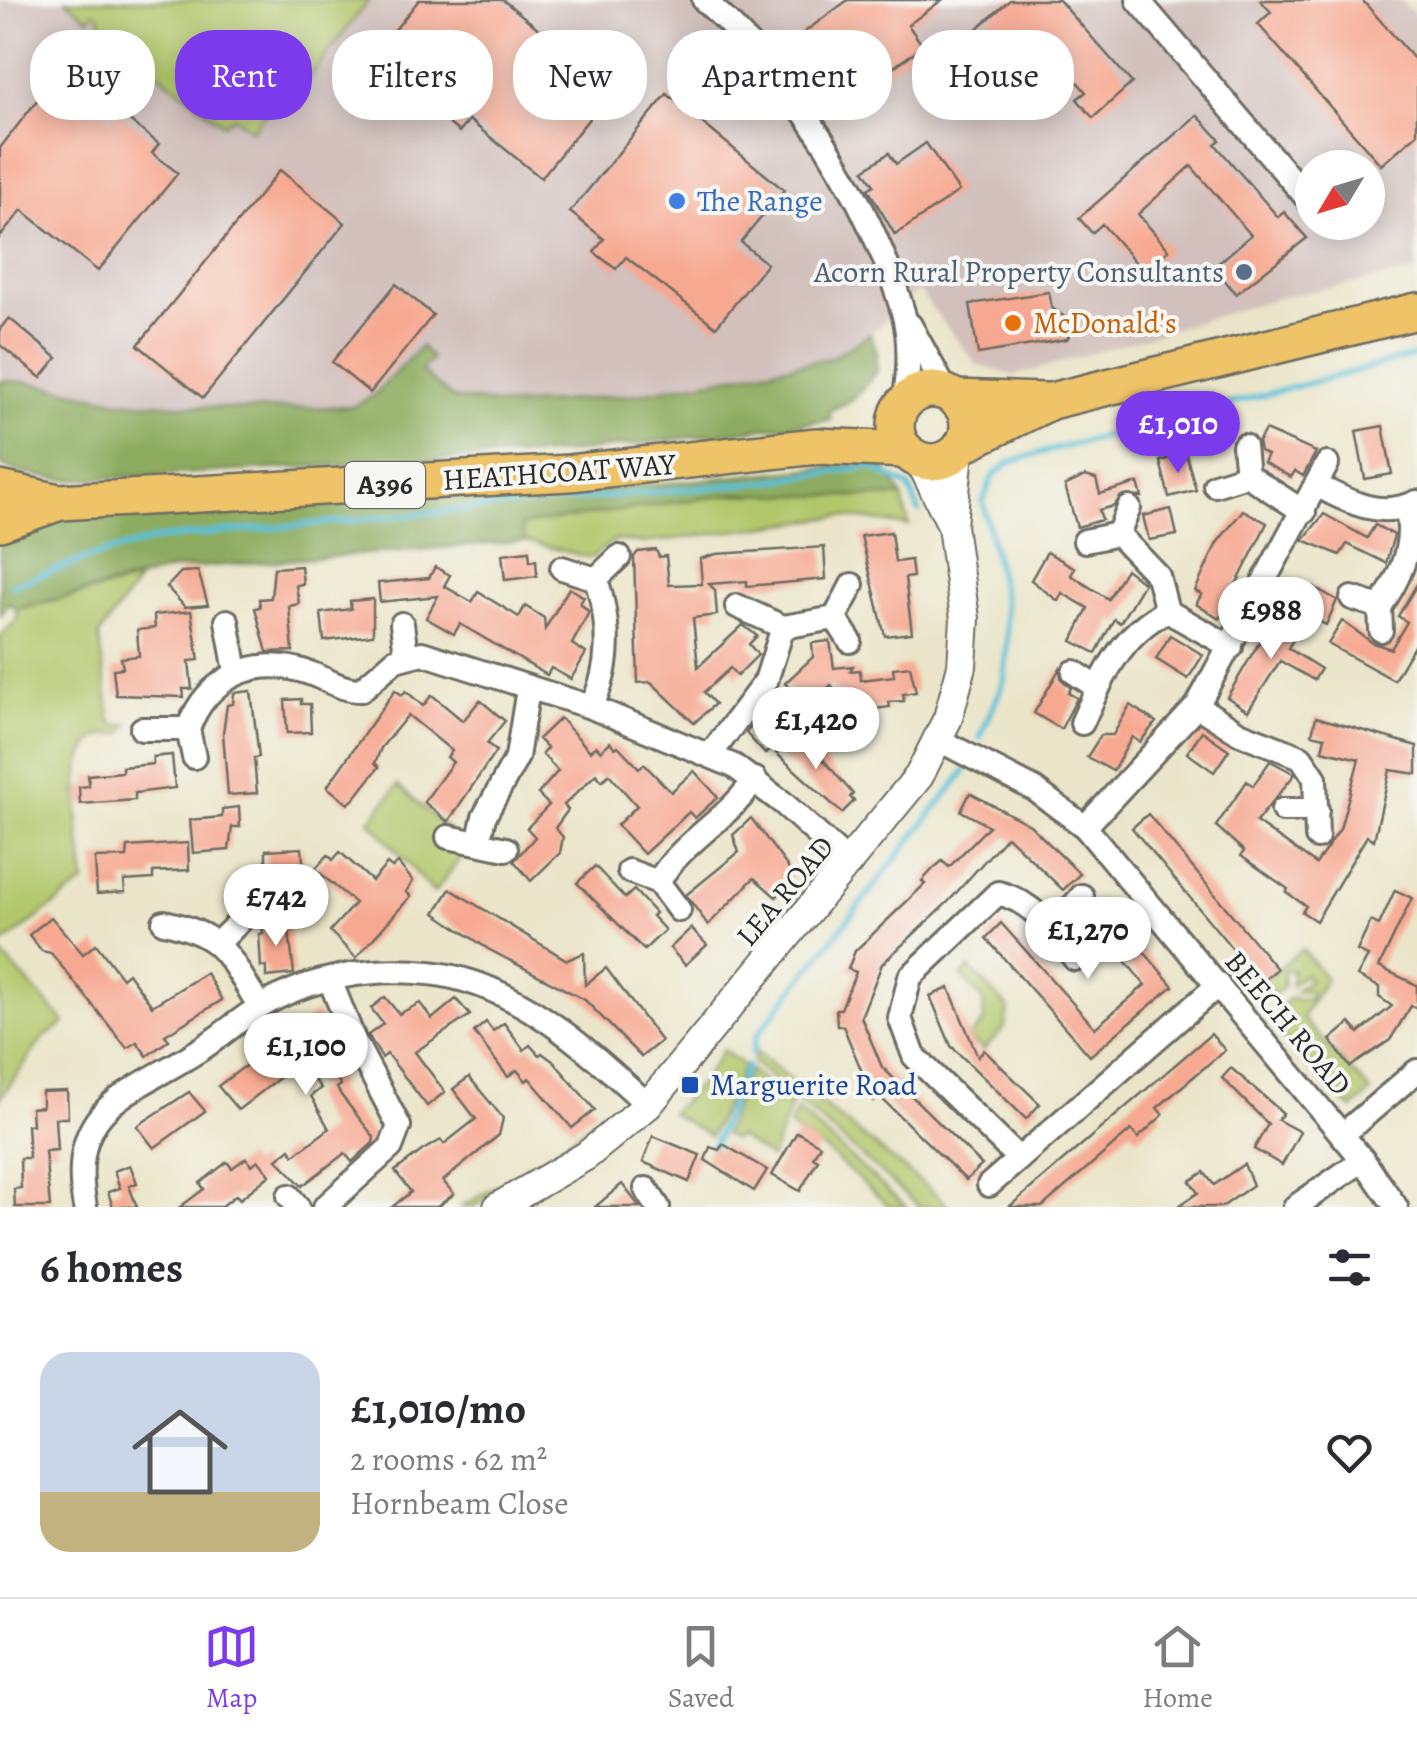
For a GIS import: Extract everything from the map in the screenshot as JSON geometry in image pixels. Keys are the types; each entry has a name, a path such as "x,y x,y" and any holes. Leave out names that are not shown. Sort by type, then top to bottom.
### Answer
{"main road":[{"path":"1051,401 924,391 901,408 897,432 912,455 940,461 1051,401 1417,312"},
{"path":"951,396 966,415 960,448"},
{"name":"HEATHCOAT WAY","path":"818,446 901,408"},
{"name":"HEATHCOAT WAY","path":"0,523 60,502 569,473 818,446 912,455"},
{"name":"HEATHCOAT WAY","path":"0,488 60,502"}],"street":[{"path":"704,0 777,81 836,166 881,256 903,313 951,396"},
{"path":"1138,0 1295,184"},
{"path":"901,408 908,377 903,313"},
{"path":"1244,446 1248,475 1304,512"},
{"name":"LEA ROAD","path":"498,1207 586,1156 648,1105 902,802 939,740 962,666 965,619 952,526 960,448"},
{"name":"LEA ROAD","path":"912,455 952,526"},
{"path":"1215,485 1248,475"},
{"path":"1084,826 1198,706 1323,475 1369,509 1411,505 1410,546 1381,618 1352,598"},
{"path":"1118,534 1128,508"},
{"path":"1118,534 1158,576 1167,612 1231,647"},
{"path":"1085,541 1118,534"},
{"path":"596,580 619,557"},
{"path":"562,568 596,580"},
{"path":"592,707 605,673 607,646 596,580"},
{"path":"835,618 852,585"},
{"path":"737,606 783,626 835,618"},
{"path":"1082,723 1098,688 1134,633 1167,612"},
{"path":"835,618 850,641"},
{"path":"227,621 236,672"},
{"path":"402,624 406,654"},
{"path":"710,755 766,681 783,626"},
{"path":"194,757 188,728 208,692 236,672 259,667 292,668 339,687 361,690 406,654 437,658 528,690 592,707 710,755 755,779 850,864"},
{"path":"1074,672 1098,688"},
{"path":"478,843 484,817 518,757 528,690"},
{"path":"1198,706 1239,733 1301,756 1316,778 1317,837"},
{"path":"142,730 188,728"},
{"name":"BEECH ROAD","path":"939,740 1034,789 1084,826 1363,1160 1396,1207"},
{"path":"658,882 671,863 735,805 755,779"},
{"path":"1283,810 1317,810"},
{"path":"448,836 506,849"},
{"path":"629,872 658,882 679,910"},
{"path":"1018,1159 914,1056 900,1018 902,998 910,977 998,893 1016,898 1052,930 1075,959"},
{"path":"1052,930 1082,896"},
{"path":"219,942 242,918"},
{"path":"164,922 203,932 219,942 260,1007"},
{"path":"86,1207 81,1186 84,1147 104,1112 122,1093 186,1059 260,1007 330,980 376,972 431,973 486,988 560,1029 648,1105"},
{"path":"326,1207 391,1147 399,1126 354,1040 330,980"},
{"path":"989,1185 1218,985"},
{"path":"1342,1135 1417,1070"},
{"path":"1295,1207 1363,1160"}],"shaded area":[{"path":"0,0 1399,0 1417,16 1417,271 1277,298 1015,376 977,365 918,290 870,334 830,358 634,395 509,406 452,398 420,370 421,347 373,396 354,406 253,410 120,401 28,382 0,381"}],"green space":[{"path":"66,0 369,0 346,30 332,30 332,48 312,74 312,30 175,30 175,86 155,70 155,30 104,30 99,15 94,12 89,19"},
{"path":"238,120 260,120 252,130"},
{"path":"870,334 877,352 877,371 852,400 829,411 831,420 565,453 68,480 24,474 0,465 0,381 28,382 120,401 253,410 354,406 373,396 421,346 432,359 421,371 452,398 509,406 637,394 830,358"},
{"path":"869,463 886,468 902,497 734,494 521,525 525,541 176,569 17,609 9,603 0,615 0,542 52,520 528,489 532,497"},
{"path":"734,494 902,497 909,526 842,516 645,543 615,540 591,558 525,541 520,525"},
{"path":"138,581 99,635 110,719 115,725 128,724 123,733 99,737 88,747 81,763 77,804 85,882 0,946 0,637 17,619 17,609"},
{"path":"398,785 468,848 434,893 370,821"},
{"path":"1302,949 1326,978 1302,1018 1371,1092 1352,1109 1324,1083 1329,1078 1317,1066 1312,1070 1267,1019 1290,998 1310,999 1310,992 1296,991 1309,980 1305,974 1291,985 1292,970 1284,970 1283,987 1274,995 1261,983"},
{"path":"0,952 65,1023 43,1038 0,1099"},
{"path":"970,968 1008,1008 1005,1028 983,1050 969,1037 984,1022 983,1000 962,976"},
{"path":"723,1050 744,1066 710,1136 671,1113 703,1080"},
{"path":"756,1052 949,1207 920,1207 753,1062"},
{"path":"749,1069 791,1105 771,1158 737,1136 734,1140 724,1135"},
{"path":"618,1103 612,1117 579,1147 473,1207 461,1207 545,1158"},
{"path":"797,1110 906,1207 890,1207 827,1151 790,1127"}],"building":[{"path":"419,0 503,0 540,30 513,30 513,120 588,120 541,178 469,120 493,120 493,30 395,30"},
{"path":"848,0 942,0 908,25 912,31 912,54 892,68 892,30 807,30"},
{"path":"1010,0 1059,0 1132,83 1093,118 1077,99 1086,92 1074,78 1074,30 976,30"},
{"path":"1260,0 1362,0 1417,62 1417,134 1385,162 1385,150 1368,150 1258,24 1271,12"},
{"name":"The Range","path":"667,94 667,120 699,120 784,190 741,242 767,264 716,327 626,257 616,269 594,252 604,239 570,212"},
{"path":"30,109 30,120 128,120 159,144 152,153 178,173 98,271 22,210 0,237 0,148"},
{"path":"1197,115 1220,140 1215,144 1278,217 1284,212 1295,224 1295,240 1304,240 1236,294 1214,267 1251,235 1191,166 1138,214 1169,250 1144,272 1102,224 1092,233 1079,218"},
{"path":"444,120 469,120 459,132"},
{"path":"926,143 959,191 895,235 868,189 874,185 864,170 889,153 896,164"},
{"path":"280,170 345,223 203,398 138,345"},
{"path":"396,284 433,315 370,393 332,362"},
{"name":"McDonald's","path":"1049,292 1052,308 1076,325 1067,339 978,354 970,304"},
{"path":"9,318 57,358 41,378 0,345 0,329"},
{"path":"1383,426 1392,474 1365,479 1356,431"},
{"path":"1265,430 1316,452 1303,476 1295,471 1291,477 1263,462 1267,455 1260,451 1258,442"},
{"path":"1186,454 1196,490 1169,497 1160,461"},
{"path":"1085,476 1096,479 1100,494 1138,483 1142,497 1121,496 1114,506 1099,510 1102,520 1077,527 1065,486"},
{"path":"1171,509 1177,535 1149,540 1143,516"},
{"path":"1243,510 1267,523 1219,619 1196,604 1202,594 1195,591 1217,543"},
{"path":"1324,514 1367,538 1375,525 1394,535 1386,563 1347,544 1340,555 1303,540"},
{"path":"891,532 895,562 911,560 913,577 905,578 912,633 885,636 861,536"},
{"path":"824,547 826,579 747,586 747,581 709,584 715,590 717,615 693,618 698,667 743,625 757,636 749,644 758,655 737,676 730,668 704,692 715,704 694,723 651,682 638,683 634,557 638,552 656,550 659,557 666,556 669,585 702,584 700,559 716,554"},
{"path":"529,551 530,561 536,560 537,576 505,580 502,554"},
{"path":"1047,552 1075,568 1071,575 1108,599 1126,569 1144,583 1120,623 1114,619 1096,653 1072,641 1088,608 1062,593 1058,601 1031,580"},
{"path":"301,566 303,584 296,585 299,604 289,606 293,651 267,652 255,608 260,607 259,599 271,598 274,568"},
{"path":"435,567 450,575 444,586 472,602 478,592 519,617 525,606 544,618 545,629 569,588 584,597 580,603 589,612 572,644 586,653 571,679 551,668 547,675 460,624 454,634 426,618 438,596 380,602 378,583 429,578"},
{"path":"198,571 208,605 185,607 167,587 181,572"},
{"path":"1417,584 1417,641 1394,680 1328,644 1342,621 1373,643 1391,649 1407,622 1398,616"},
{"path":"1314,587 1337,600 1326,625 1301,611"},
{"path":"373,599 373,635 324,641 321,613 351,609 350,601"},
{"path":"191,611 199,660 189,661 192,689 183,689 184,697 116,695 113,669 123,668 121,658 139,656 137,630 155,628 154,615"},
{"path":"1290,612 1304,621 1288,648 1321,669 1314,680 1280,661 1248,711 1227,697 1271,622 1281,628"},
{"path":"1170,635 1203,655 1188,679 1156,659"},
{"path":"830,641 834,668 853,666 850,671 860,670 861,680 894,676 893,668 910,666 916,692 903,694 904,701 889,702 890,707 867,710 843,699 831,685 801,712 790,700 795,695 785,683 813,657 812,643"},
{"path":"1060,668 1061,679 1071,688 1068,693 1077,698 1061,729 1034,713"},
{"path":"395,690 402,695 406,691 423,706 432,695 463,721 480,700 505,721 487,743 496,751 448,822 424,802 453,762 447,757 452,751 408,715 381,748 375,763 379,767 354,799 348,804 327,787"},
{"path":"251,691 259,757 254,758 257,793 228,795 223,733 227,705 233,704 234,693"},
{"path":"301,699 301,704 310,704 311,732 287,733 285,700"},
{"path":"1130,705 1156,722 1140,742 1132,737 1113,771 1087,757 1101,735 1113,735"},
{"path":"1316,717 1417,746 1417,774 1390,770 1374,840 1367,836 1316,921 1302,912 1306,906 1286,892 1288,889 1241,856 1244,851 1216,826 1247,781 1253,786 1270,761 1295,774 1256,822 1316,864 1340,829 1359,759 1322,750 1325,737 1312,734"},
{"path":"560,718 590,751 596,746 601,751 610,742 615,748 618,746 639,768 644,764 671,792 694,771 718,797 695,818 689,812 644,854 617,825 637,806 609,774 602,781 596,774 564,805 568,810 555,828 563,837 560,853 531,881 514,861 535,837 527,828 549,805 538,794 558,771 542,754 547,748 538,739"},
{"path":"757,719 764,719 782,739 765,754 746,733"},
{"path":"1202,731 1229,750 1214,772 1187,753"},
{"path":"799,732 853,794 850,797 854,801 842,813 776,753"},
{"path":"172,755 175,788 135,793 135,800 80,804 79,787 89,786 88,775 122,772 122,767 153,764 153,757"},
{"path":"970,793 1030,825 1080,874 1063,890 1007,836 948,902 882,964 861,1017 882,1067 982,1165 966,1180 879,1096 874,1101 862,1089 867,1084 843,1026 837,1026 836,1009 841,1009 856,972 848,969 855,951 925,884 922,881 933,869 942,861 949,867 989,826 961,811"},
{"path":"239,807 240,827 232,827 229,850 193,853 190,820 222,817 222,809"},
{"path":"1148,814 1277,969 1261,983 1132,828"},
{"path":"751,818 787,866 792,876 786,882 789,886 776,897 754,878 708,925 686,895 739,852 733,835"},
{"path":"188,843 189,870 153,872 153,879 124,881 125,892 97,894 95,858 127,857 128,847"},
{"path":"302,848 304,875 296,876 296,882 269,884 270,896 249,897 247,869 266,868 266,850"},
{"path":"340,852 372,881 387,864 392,868 398,863 413,881 406,892 411,896 356,958 330,931 355,903 315,869 328,855 333,860"},
{"path":"595,866 625,898 634,890 665,930 644,950 577,883"},
{"path":"450,889 567,960 584,953 585,985 606,968 661,1041 641,1057 585,1000 488,949 435,913"},
{"path":"1395,890 1412,898 1379,967 1417,985 1417,1009 1411,1006 1390,1040 1350,1067 1330,1040 1350,1023 1359,1033 1392,1006 1379,997 1379,987 1357,976 1368,956 1357,951 1371,921 1379,925"},
{"path":"1102,902 1173,986 1090,1056 986,938 1001,923 1095,1028 1145,985 1087,915"},
{"path":"51,917 83,954 96,944 122,978 128,973 152,1006 206,973 222,1000 165,1035 169,1040 147,1056 137,1042 127,1048 51,953 42,951 29,935"},
{"path":"262,922 288,923 294,974 266,977 266,967 261,967 259,934 263,934"},
{"path":"691,928 707,945 685,965 670,948"},
{"path":"949,988 978,1057 984,1050 1040,1104 1026,1119 951,1046 930,996"},
{"path":"385,997 399,1014 420,1003 432,1019 456,999 470,1015 415,1052 445,1092 427,1106 387,1054 382,1058 368,1035 383,1024 371,1008"},
{"path":"316,1014 338,1043 320,1055 341,1085 337,1088 341,1095 374,1137 373,1143 352,1162 345,1153 302,1186 277,1159 290,1149 294,1155 329,1129 311,1096 321,1088 300,1062 238,1110 218,1086"},
{"path":"486,1022 493,1031 504,1023 524,1050 530,1045 554,1062 595,1110 572,1128 529,1078 526,1081 517,1070 508,1077 474,1032"},
{"path":"1211,1034 1225,1050 1157,1108 1163,1115 1138,1138 1131,1130 1042,1207 1009,1207"},
{"path":"1231,1068 1283,1113 1278,1120 1300,1132 1282,1165 1254,1149 1268,1124 1222,1078"},
{"path":"469,1077 503,1118 499,1135 443,1181 454,1194 437,1207 392,1207 411,1192 395,1171 441,1140 444,1144 476,1119 453,1089"},
{"path":"67,1091 68,1118 55,1118 57,1150 45,1151 50,1207 15,1207 14,1189 21,1188 20,1158 29,1158 27,1125 32,1125 31,1108 42,1107 42,1092"},
{"path":"189,1092 205,1111 154,1148 137,1126"},
{"path":"797,1132 820,1145 813,1157 818,1160 800,1191 772,1175"},
{"path":"653,1136 700,1155 689,1182 643,1162"},
{"path":"723,1144 767,1170 754,1191 705,1160 710,1147 719,1150"},
{"path":"246,1158 252,1165 258,1160 270,1175 240,1199 236,1195 221,1207 180,1207 204,1189 200,1183 227,1162 232,1168"},
{"path":"1244,1164 1253,1185 1222,1207 1177,1207 1198,1193 1190,1181 1204,1172 1214,1185"},
{"path":"130,1165 137,1183 129,1186 137,1207 113,1207 108,1192 120,1188 114,1171"},
{"path":"622,1184 640,1207 595,1207"}],"waterway":[{"path":"980,738 1004,680 1007,641 1004,599 983,501 993,476 1009,463 1033,455 1417,355"},
{"path":"12,585 97,555 162,538 763,482 871,466 909,487 919,511"},
{"path":"752,1054 757,1035 965,771"},
{"path":"713,1146 747,1066"}],"place":[{"name":"The Range","path":"677,201"},
{"name":"Acorn Rural Property Consultants","path":"1244,272"},
{"name":"McDonald's","path":"1013,323"},
{"name":"Marguerite Road","path":"690,1085"}]}
